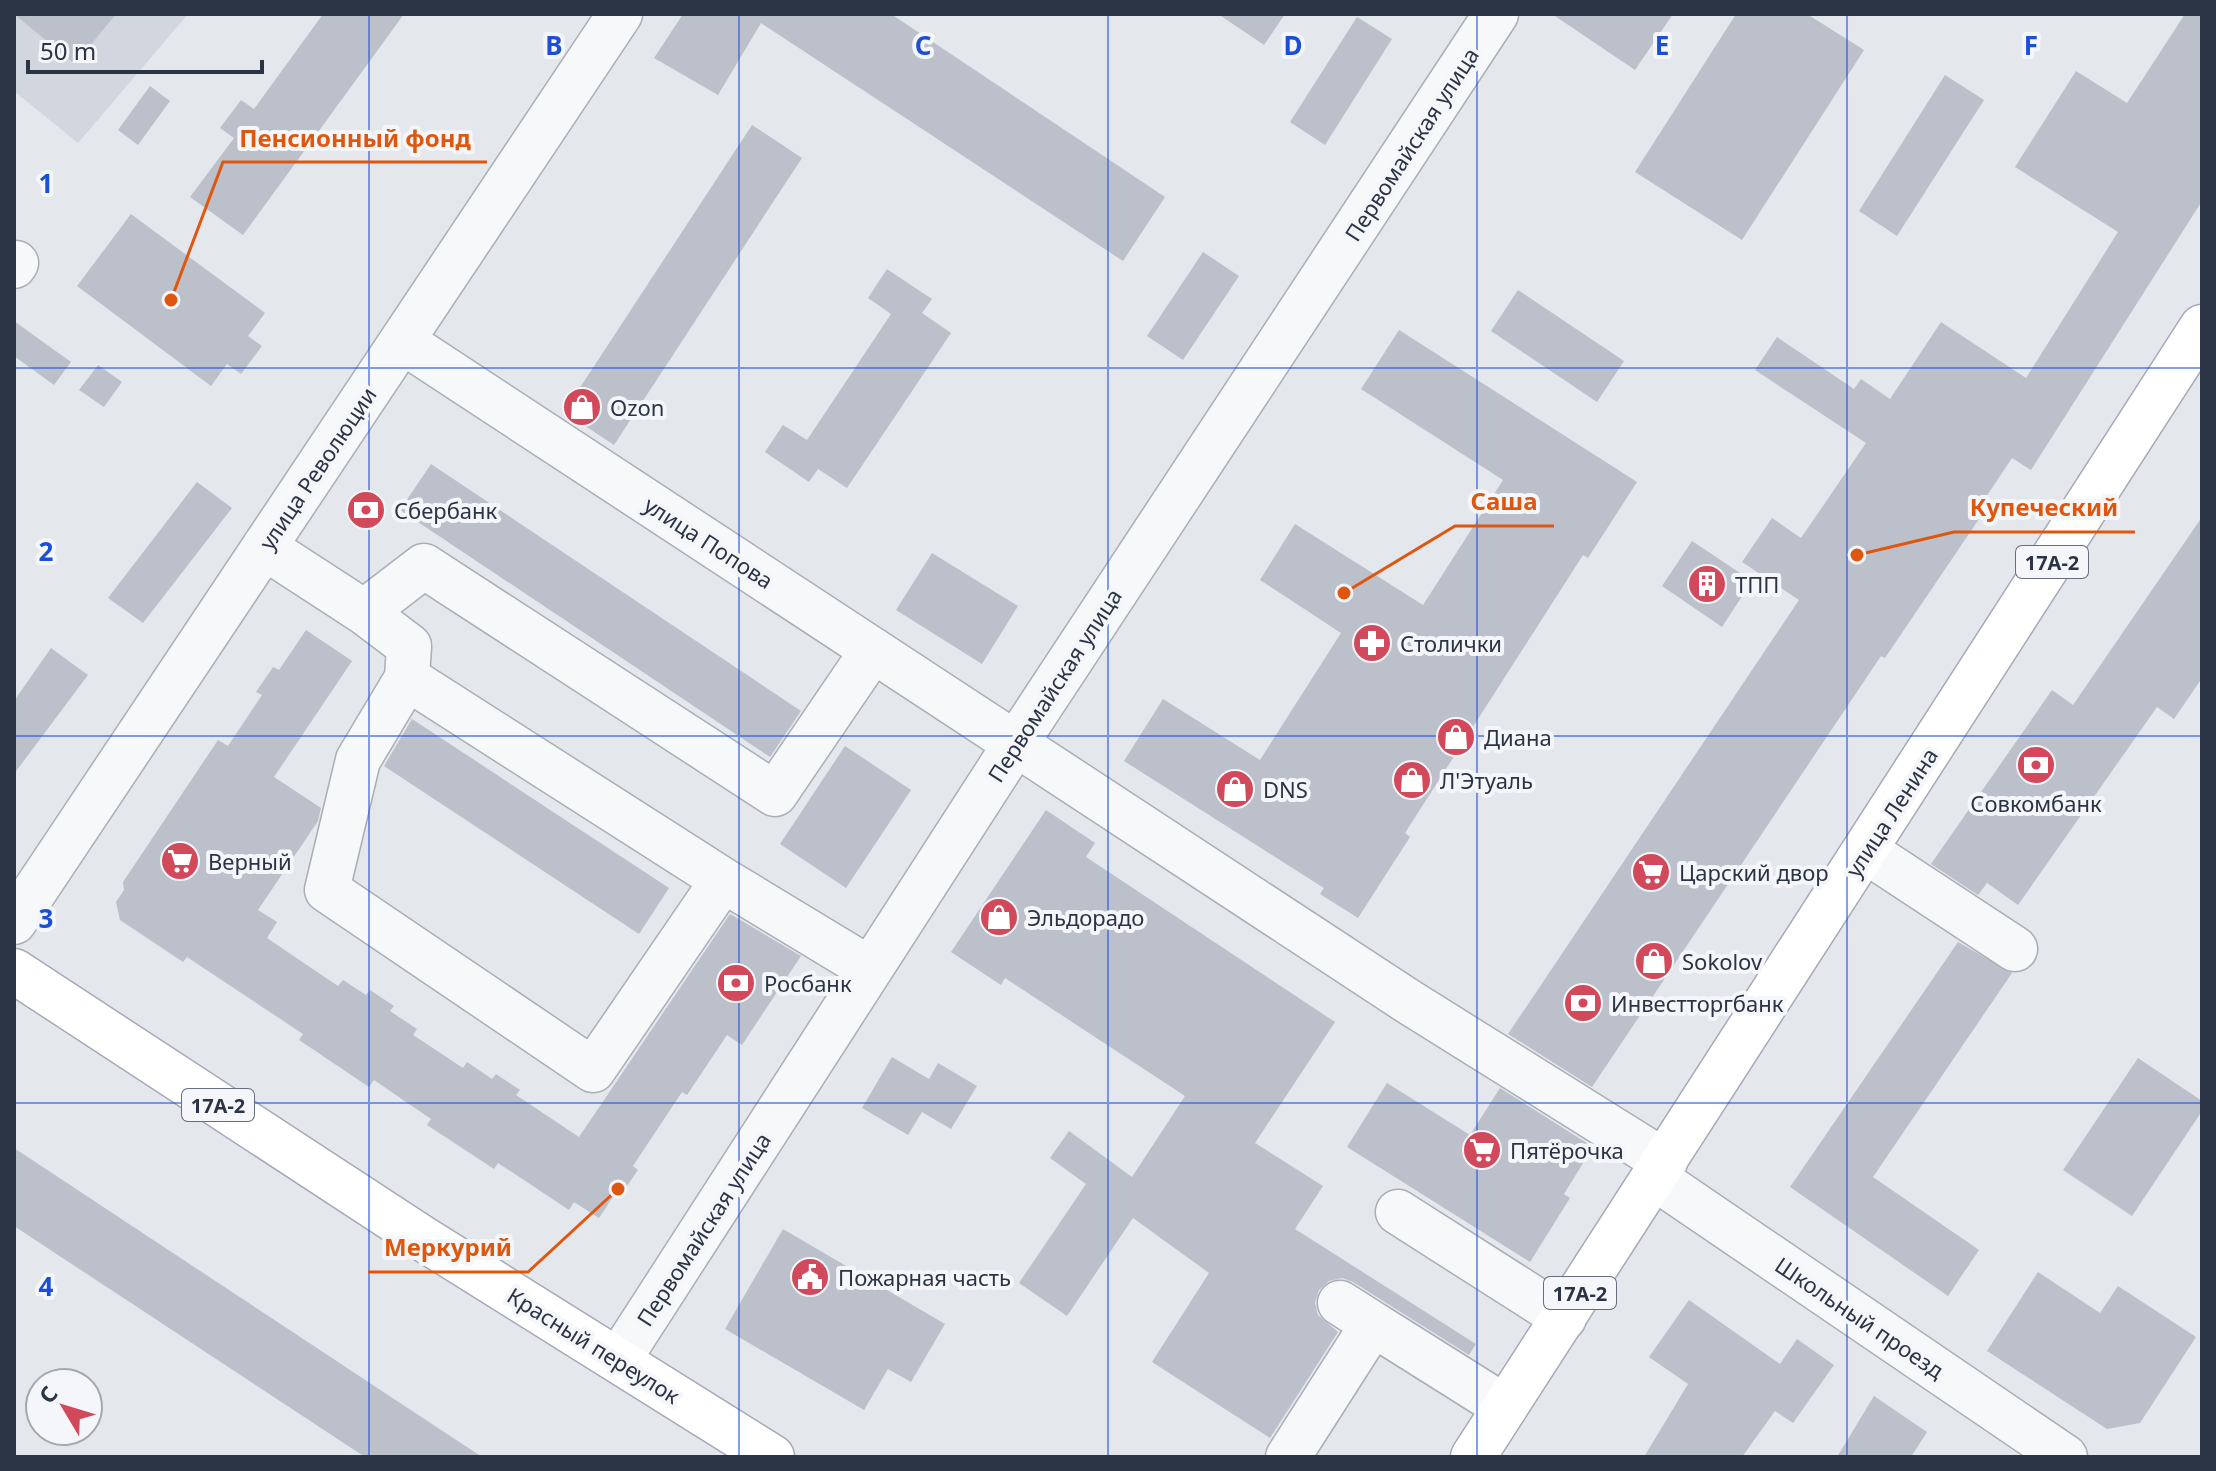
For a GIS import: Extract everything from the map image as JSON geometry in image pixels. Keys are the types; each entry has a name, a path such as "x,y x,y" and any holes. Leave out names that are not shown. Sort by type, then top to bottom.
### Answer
{"main road":[{"name":"улица Ленина","path":"1473,1457 2202,327"},
{"name":"Красный переулок","path":"14,971 422,1238 772,1457"}],"street":[{"name":"улица Революции","path":"14,922 620,14"},
{"name":"Первомайская улица","path":"619,1359 1016,743 1496,14"},
{"name":"улица Попова","path":"402,341 1016,743"},
{"path":"264,547 364,612 409,646 407,678 358,760 327,890 593,1070 723,880"},
{"path":"364,612 424,566 775,794 873,650"},
{"path":"407,678 723,880 870,969"},
{"name":"Школьный проезд","path":"1016,743 1660,1170 2065,1457"},
{"path":"1866,851 2015,949"},
{"path":"1398,1212 1564,1318"},
{"path":"1288,1457 1357,1314 1505,1407"}],"shaded area":[{"path":"14,14 188,14 78,143 14,91"}],"building":[{"path":"14,14 116,14 75,64"},
{"path":"323,14 404,14 243,235 190,197 234,138 220,128 241,100 254,109"},
{"path":"683,14 891,14 1165,197 1123,261 761,23 718,95 654,58"},
{"path":"1218,14 1285,14 1264,45"},
{"path":"1552,14 1673,14 1635,70"},
{"path":"1736,14 1807,14 1864,50 1742,240 1635,172"},
{"path":"2185,14 2202,14 2202,201 2031,470 2012,458 1974,515 1979,519 1885,658 1881,656 1592,1087 1508,1034 1799,600 1742,562 1772,518 1801,538 1866,443 1755,370 1777,337 1854,389 1861,379 1890,399 1941,322 2026,378 2118,232 2015,167 2076,71 2127,103"},
{"path":"1357,17 1392,39 1325,145 1290,122"},
{"path":"1945,75 1984,100 1897,236 1859,211"},
{"path":"150,86 170,101 138,145 118,130"},
{"path":"752,125 802,158 614,445 564,412"},
{"path":"131,214 265,313 248,336 262,346 241,374 227,364 211,386 77,286"},
{"path":"1203,252 1239,276 1183,360 1147,336"},
{"path":"887,269 932,299 922,313 951,333 847,488 818,469 809,482 765,452 783,425 807,440 891,314 868,298"},
{"path":"1518,290 1624,361 1597,402 1491,331"},
{"path":"14,321 71,362 54,385 14,356"},
{"path":"1399,330 1637,482 1588,558 1583,555 1405,833 1410,837 1358,918 1320,894 1324,888 1124,761 1163,699 1260,760 1341,633 1260,580 1295,524 1423,605 1503,480 1361,389"},
{"path":"98,365 122,382 104,407 79,390"},
{"path":"431,464 801,711 770,757 400,510"},
{"path":"197,482 232,508 143,623 108,598"},
{"path":"2202,517 2202,678 2174,719 2157,707 2018,905 1987,883 1978,895 1931,864 2052,690 2073,705"},
{"name":"ТПП","path":"1692,541 1752,581 1722,627 1662,586"},
{"path":"932,553 1018,606 982,664 896,610"},
{"path":"306,630 352,661 274,777 321,808 318,821 258,910 277,922 267,938 338,986 343,980 366,995 370,990 394,1006 390,1011 417,1029 413,1035 463,1068 467,1062 492,1079 496,1074 520,1090 516,1095 579,1137 730,914 801,956 742,1045 727,1035 687,1095 682,1092 633,1166 638,1170 623,1192 618,1189 599,1218 574,1202 569,1210 498,1163 494,1169 427,1125 431,1119 374,1080 369,1087 299,1040 303,1034 187,957 183,962 120,920 116,902 124,890 123,882 218,740 228,746 262,695 256,692 273,667 279,670"},
{"path":"51,648 88,675 14,774 14,701"},
{"path":"412,719 669,888 639,934 384,766"},
{"path":"845,746 911,790 846,888 780,844"},
{"path":"1046,810 1095,843 1086,857 1335,1022 1255,1143 1323,1186 1295,1229 1476,1344 1469,1355 1353,1282 1342,1278 1329,1281 1319,1290 1315,1303 1318,1315 1338,1332 1270,1438 1152,1362 1209,1273 1133,1218 1067,1316 1019,1283 1086,1184 1050,1158 1069,1131 1132,1177 1185,1096 1005,978 1001,985 951,952"},
{"path":"1958,942 2012,973 1873,1177 1979,1250 1948,1296 1790,1187"},
{"path":"892,1057 929,1079 938,1063 977,1086 951,1129 922,1112 908,1135 862,1108"},
{"path":"2138,1058 2202,1101 2202,1111 2132,1216 2063,1170"},
{"path":"1387,1083 1470,1135 1500,1088 1593,1147 1564,1194 1570,1198 1530,1262 1347,1147"},
{"path":"14,1148 482,1457 365,1457 14,1226"},
{"name":"Пожарная часть","path":"783,1229 945,1324 911,1382 888,1369 864,1410 725,1329"},
{"path":"2038,1272 2100,1313 2118,1286 2196,1337 2140,1423 2107,1429 1987,1351"},
{"path":"1689,1300 1780,1364 1797,1339 1834,1365 1793,1423 1775,1411 1742,1457 1644,1457 1688,1384 1649,1357"},
{"path":"1874,1396 1927,1432 1911,1457 1837,1457"}],"place":[{"name":"Пенсионный фонд","path":"171,300"},
{"name":"Ozon","path":"582,407"},
{"name":"Сбербанк","path":"366,510"},
{"name":"Купеческий","path":"1857,555"},
{"name":"ТПП","path":"1707,584"},
{"name":"Саша","path":"1344,593"},
{"name":"Столички","path":"1372,643"},
{"name":"Диана","path":"1456,737"},
{"name":"Совкомбанк","path":"2036,765"},
{"name":"Л'Этуаль","path":"1412,780"},
{"name":"DNS","path":"1235,789"},
{"name":"Верный","path":"180,861"},
{"name":"Царский двор","path":"1651,872"},
{"name":"Эльдорадо","path":"999,917"},
{"name":"Sokolov","path":"1654,961"},
{"name":"Росбанк","path":"736,983"},
{"name":"Инвестторгбанк","path":"1583,1003"},
{"name":"Пятёрочка","path":"1482,1150"},
{"name":"Меркурий","path":"618,1189"},
{"name":"Пожарная часть","path":"810,1277"}]}
